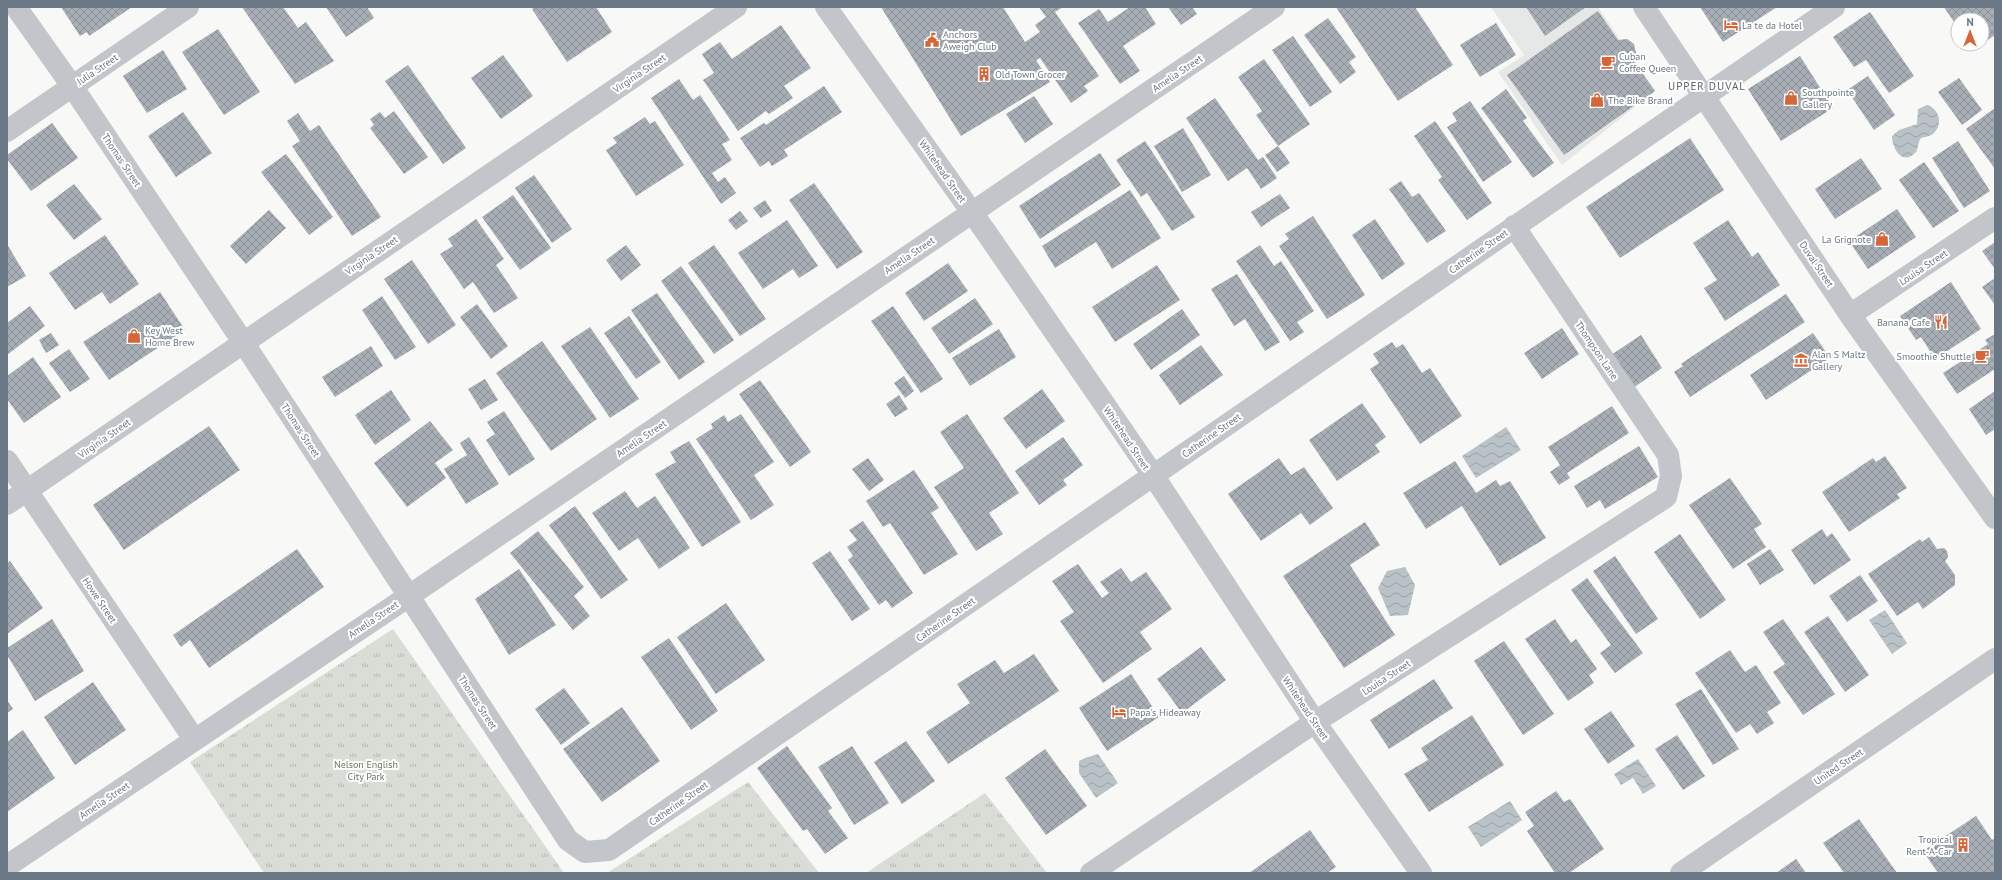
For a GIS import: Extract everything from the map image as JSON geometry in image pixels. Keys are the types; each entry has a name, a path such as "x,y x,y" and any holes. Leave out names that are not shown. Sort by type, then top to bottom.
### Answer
{"street":[{"name":"Thomas Street","path":"16,7 72,86 243,342 568,840 585,852"},
{"name":"Julia Street","path":"7,131 188,7"},
{"name":"Virginia Street","path":"7,504 736,7"},
{"name":"Whitehead Street","path":"826,7 972,212 1153,475 1315,722 1421,873"},
{"name":"Amelia Street","path":"7,866 409,596 1274,7"},
{"name":"Duval Street","path":"1644,7 1705,96 1850,315 1995,518"},
{"name":"Catherine Street","path":"585,852 609,850 1834,7"},
{"name":"Louisa Street","path":"1850,315 1995,218"},
{"name":"Thompson Lane","path":"1514,226 1668,455 1671,476"},
{"name":"Howe Street","path":"7,461 194,739"},
{"name":"Louisa Street","path":"1091,873 1315,722 1666,497 1671,476"},
{"name":"United Street","path":"1681,873 1995,659"}],"shaded area":[{"path":"1491,7 1598,7 1655,91 1562,165 1498,72 1524,55"}],"green space":[{"name":"Nelson English City Park","path":"393,629 564,873 264,873 190,762"},
{"path":"748,782 819,873 607,873"},
{"path":"985,793 1047,873 866,873"}],"water":[{"path":"1927,105 1937,113 1939,117 1938,126 1932,135 1921,138 1915,153 1906,158 1899,154 1896,150 1892,141 1892,136 1899,130 1917,124 1918,109"},
{"path":"1506,427 1521,450 1476,478 1462,456"},
{"path":"1405,567 1415,585 1408,615 1390,616 1378,588 1387,571"},
{"path":"1885,610 1907,643 1892,654 1869,620"},
{"path":"1098,754 1118,783 1096,798 1079,773 1079,761"},
{"path":"1638,759 1656,786 1643,794 1633,778 1621,785 1614,774"},
{"path":"1510,801 1522,820 1481,847 1468,827"}],"building":[{"path":"61,7 132,7 89,36 87,32 80,36"},
{"path":"242,7 283,7 298,28 306,22 334,61 295,84"},
{"path":"326,7 367,7 374,18 346,37"},
{"path":"535,7 596,7 612,32 567,62 532,9"},
{"path":"881,7 1003,7 1025,42 1040,32 1035,25 1046,17 1039,7 1063,7 1055,12 1099,76 1084,86 1088,91 1071,103 1040,58 1036,60 1050,82 961,136"},
{"path":"1130,7 1145,7 1156,24 1123,46 1140,71 1120,84 1078,23 1099,9 1108,22"},
{"path":"1168,7 1192,7 1197,14 1181,25"},
{"path":"1336,7 1415,7 1453,65 1398,101"},
{"path":"1526,7 1586,7 1545,36"},
{"name":"La te da Hotel","path":"1700,7 1777,7 1723,42"},
{"path":"1944,7 1995,7 1995,35 1990,38 1990,12 1950,12 1950,16"},
{"path":"1598,11 1618,40 1627,39 1634,44 1636,53 1633,60 1655,91 1564,155 1507,75"},
{"path":"1870,12 1914,76 1889,93 1866,60 1854,67 1833,37"},
{"path":"1328,18 1356,57 1349,62 1356,72 1340,84 1304,35"},
{"path":"1496,23 1516,55 1480,77 1460,45"},
{"path":"781,25 811,68 784,86 793,98 769,114 766,111 738,131 703,80 714,73 702,54 720,42 732,59"},
{"path":"218,29 260,92 224,115 182,52"},
{"path":"1293,36 1332,92 1310,107 1272,50"},
{"path":"163,50 187,89 147,113 123,76"},
{"path":"503,55 533,96 501,119 471,78"},
{"name":"Southpointe Gallery","path":"1800,56 1833,108 1781,141 1748,89"},
{"path":"1264,59 1310,124 1278,146 1256,115 1262,111 1238,77"},
{"path":"408,65 466,148 443,164 385,81"},
{"path":"1868,76 1895,115 1874,130 1847,90"},
{"path":"1959,78 1982,110 1962,125 1938,92"},
{"path":"679,79 693,100 700,95 730,140 722,144 732,160 712,173 718,182 725,177 736,193 721,204 651,98"},
{"path":"824,86 842,112 784,150 788,156 772,166 769,161 760,167 740,138 764,123 766,125"},
{"path":"1506,89 1527,118 1523,121 1554,163 1533,178 1481,108"},
{"path":"1034,96 1053,124 1025,143 1006,114"},
{"path":"1215,98 1258,160 1263,157 1277,178 1261,189 1247,168 1228,181 1186,118"},
{"path":"1470,101 1512,162 1483,182 1447,127 1457,121 1452,113"},
{"path":"1995,108 1995,169 1966,129"},
{"path":"394,111 428,157 404,174 370,128 374,125 370,119 380,112 385,118"},
{"path":"183,112 212,153 176,177 148,136"},
{"path":"298,113 310,131 319,125 381,217 352,236 292,146 300,141 287,121"},
{"path":"645,117 650,124 655,121 684,165 636,196 606,150 617,143 613,138"},
{"path":"1435,121 1492,203 1467,220 1438,180 1442,177 1414,136"},
{"path":"52,123 78,158 31,191 7,159 7,155"},
{"path":"1183,128 1211,175 1182,192 1154,146"},
{"path":"1690,138 1724,190 1620,258 1586,207"},
{"path":"1145,141 1195,217 1172,231 1147,193 1141,197 1116,160"},
{"path":"1958,141 1990,191 1964,208 1932,158"},
{"path":"1278,146 1290,163 1277,172 1265,155"},
{"path":"1100,153 1121,185 1040,239 1019,206"},
{"path":"286,154 333,217 309,235 261,172"},
{"path":"1861,158 1882,189 1835,219 1815,189"},
{"path":"1924,162 1959,211 1933,228 1899,180"},
{"path":"534,175 572,229 552,243 515,188"},
{"path":"1401,181 1412,197 1419,193 1446,231 1427,243 1389,189"},
{"path":"814,183 863,252 837,269 789,200"},
{"path":"74,184 102,219 74,240 46,205"},
{"path":"1130,190 1161,238 1112,269 1096,242 1055,268 1042,246"},
{"path":"1280,194 1290,208 1261,227 1251,212"},
{"path":"513,195 551,248 520,270 482,217"},
{"path":"765,200 772,211 761,218 753,208"},
{"name":"La Grignote","path":"1897,209 1916,237 1868,269 1849,241"},
{"path":"269,210 286,228 246,264 230,246"},
{"path":"740,211 748,221 736,230 728,220"},
{"path":"1313,216 1365,295 1327,319 1279,246 1289,239 1285,234"},
{"path":"476,219 504,259 496,265 518,298 494,313 473,282 464,289 440,254 453,246 448,239"},
{"path":"1375,219 1405,264 1382,280 1352,235"},
{"path":"787,220 818,266 799,278 793,269 763,289 738,253"},
{"path":"1728,220 1752,257 1758,252 1780,285 1725,321 1704,288 1717,280 1693,243"},
{"path":"105,235 139,284 110,304 102,292 75,310 49,273"},
{"path":"1995,242 1995,269 1982,251"},
{"path":"7,244 26,276 7,287"},
{"path":"626,245 641,265 621,281 606,260"},
{"path":"714,245 766,319 740,336 688,263"},
{"path":"1260,245 1274,266 1281,261 1314,311 1297,322 1304,332 1290,341 1236,261"},
{"path":"412,260 456,325 428,344 384,279"},
{"path":"948,263 968,291 924,321 905,293"},
{"path":"1157,265 1180,300 1115,342 1092,307"},
{"path":"681,266 734,340 714,354 661,281"},
{"path":"1237,274 1280,342 1265,351 1245,319 1234,326 1211,289"},
{"path":"1995,278 1995,305 1982,287"},
{"name":"Banana Cafe","path":"1951,282 1981,329 1935,359 1921,337 1916,340 1900,316"},
{"name":"Key West Home Brew","path":"160,292 185,330 109,380 83,342"},
{"path":"657,293 705,362 679,380 631,310"},
{"path":"1786,294 1805,322 1690,397 1674,372 1683,366 1681,364"},
{"path":"382,296 416,347 395,360 362,310"},
{"path":"975,298 993,324 949,354 931,328"},
{"path":"477,304 508,346 491,359 460,317"},
{"path":"30,306 45,326 7,355 7,323"},
{"path":"893,306 943,379 921,393 871,321"},
{"path":"1182,309 1200,335 1151,370 1133,344"},
{"path":"629,316 661,362 636,379 604,333"},
{"path":"590,327 639,399 610,418 561,346"},
{"path":"1562,328 1579,354 1542,379 1524,353"},
{"path":"999,329 1016,357 970,386 952,358"},
{"path":"51,333 59,345 46,353 39,340"},
{"path":"1813,333 1830,358 1766,400 1750,375"},
{"name":"Smoothie Shuttle","path":"1995,334 1995,369 1957,394 1943,373 1988,344 1985,340"},
{"path":"1641,335 1662,368 1633,388 1611,355"},
{"path":"542,341 597,419 551,451 496,373"},
{"path":"1392,342 1396,348 1403,344 1422,373 1430,368 1462,416 1420,444 1370,369 1379,363 1373,354"},
{"path":"1201,345 1223,375 1180,405 1159,375"},
{"path":"371,346 383,366 335,397 322,377"},
{"path":"69,349 90,379 70,392 49,363"},
{"path":"33,357 61,397 24,423 7,399 7,376"},
{"path":"904,376 914,391 905,398 894,383"},
{"path":"485,379 498,400 481,410 468,389"},
{"path":"760,380 811,452 790,467 739,394"},
{"path":"1042,389 1065,421 1026,449 1003,418"},
{"path":"391,390 411,420 375,445 355,415"},
{"path":"1995,391 1995,429 1986,435 1969,409"},
{"path":"899,395 908,409 895,417 886,404"},
{"path":"1362,403 1386,437 1375,445 1380,452 1337,481 1309,440"},
{"path":"1612,406 1629,433 1567,473 1570,478 1559,485 1550,472 1560,465 1548,447"},
{"path":"504,411 535,459 509,476 486,440 495,434 487,422"},
{"path":"741,414 774,462 754,475 774,505 751,520 696,439 713,428 711,424 724,415 728,422"},
{"path":"967,414 1019,493 989,513 1003,534 976,551 934,487 964,468 940,432"},
{"path":"430,421 453,450 435,463 446,478 407,507 374,463"},
{"path":"209,426 240,470 124,550 93,505"},
{"path":"469,437 499,484 466,504 444,469 467,455 460,443"},
{"path":"1063,437 1083,465 1063,480 1067,485 1039,505 1015,471"},
{"path":"689,441 741,522 702,547 655,474 676,462 670,452"},
{"path":"1639,446 1658,477 1605,509 1600,500 1587,508 1574,486"},
{"path":"1885,456 1907,488 1897,494 1900,498 1849,532 1822,492 1873,458 1876,462"},
{"path":"868,458 884,480 869,491 852,469"},
{"path":"1279,458 1291,475 1304,467 1333,508 1310,525 1301,513 1261,541 1228,494"},
{"path":"1455,461 1476,493 1496,480 1500,486 1510,481 1546,538 1500,566 1462,506 1426,529 1403,493"},
{"path":"914,470 939,508 931,513 958,554 924,575 890,523 883,527 866,501"},
{"path":"1730,478 1762,524 1754,529 1766,547 1733,569 1689,505"},
{"path":"625,491 637,508 655,496 690,548 659,569 638,538 619,551 592,513"},
{"path":"575,506 628,580 601,599 549,525"},
{"path":"863,521 913,593 892,608 886,600 879,605 848,560 853,556 847,547 857,540 849,530"},
{"path":"1365,522 1380,545 1350,565 1395,635 1344,668 1283,576"},
{"path":"1822,529 1827,537 1832,533 1851,560 1814,585 1791,550"},
{"path":"538,531 584,587 574,596 590,616 573,630 510,553"},
{"path":"1680,534 1726,600 1700,619 1654,552"},
{"path":"1929,537 1937,549 1944,548 1947,551 1948,557 1945,561 1955,575 1955,585 1923,609 1918,602 1897,616 1868,574 1920,539 1922,542"},
{"path":"297,549 324,587 209,668 190,640 181,647 173,635"},
{"path":"1770,549 1784,570 1760,585 1747,564"},
{"path":"830,551 870,609 852,621 812,563"},
{"path":"1615,556 1658,619 1636,634 1593,571"},
{"path":"10,561 43,608 7,634 7,563"},
{"path":"1078,564 1102,598 1109,593 1100,582 1121,568 1131,582 1146,572 1172,609 1140,632 1152,649 1103,683 1060,621 1074,612 1052,581"},
{"path":"519,569 556,625 509,655 475,599"},
{"path":"1860,575 1878,601 1847,622 1829,596"},
{"path":"1587,578 1643,653 1615,673 1600,653 1611,645 1571,590"},
{"path":"726,603 765,660 716,694 677,637"},
{"path":"1828,616 1869,675 1845,692 1804,632"},
{"path":"52,619 84,671 35,701 7,655 7,648"},
{"path":"1555,619 1571,643 1576,639 1597,669 1589,675 1594,683 1568,701 1525,639"},
{"path":"1783,619 1835,694 1803,715 1773,672 1785,664 1763,632"},
{"path":"669,638 718,711 691,730 641,657"},
{"path":"1504,641 1554,714 1523,735 1474,661"},
{"path":"1201,647 1226,680 1182,713 1157,679"},
{"path":"1730,650 1745,672 1756,665 1781,703 1767,712 1774,723 1757,734 1750,724 1736,733 1695,673"},
{"path":"1034,654 1059,691 948,764 926,732 970,703 957,684 995,660 1004,673"},
{"name":"Papa's Hideaway","path":"1131,674 1159,717 1107,751 1079,708"},
{"path":"1434,679 1453,708 1389,749 1370,720"},
{"path":"93,682 126,730 75,765 44,717"},
{"path":"564,688 590,723 561,745 535,709"},
{"path":"1701,689 1739,749 1713,765 1675,704"},
{"path":"7,700 13,709 7,713"},
{"path":"622,707 660,761 602,802 563,749"},
{"path":"1611,711 1635,746 1608,764 1584,729"},
{"path":"1472,715 1504,765 1429,812 1404,774 1428,760 1421,748"},
{"path":"23,730 55,778 7,812 7,742"},
{"path":"1677,735 1705,776 1683,790 1655,749"},
{"path":"906,741 935,781 902,804 874,762"},
{"path":"787,746 832,808 828,811 848,838 825,854 807,829 803,831 757,768"},
{"path":"852,746 889,803 854,825 818,767"},
{"path":"1045,749 1087,806 1046,835 1005,778"},
{"path":"1556,791 1564,802 1570,799 1604,849 1569,873 1555,873 1527,831 1534,826 1525,812"},
{"name":"Tropical Rent-A-Car","path":"1976,816 1992,840 1995,838 1995,873 1938,873 1923,851"},
{"path":"1859,819 1897,873 1844,873 1823,843"},
{"path":"1310,830 1336,867 1327,873 1249,873"},
{"path":"1796,859 1806,873 1776,873"}],"place":[{"name":"La te da Hotel","path":"1731,25"},
{"name":"Anchors Aweigh Club","path":"932,40"},
{"name":"Cuban Coffee Queen","path":"1608,62"},
{"name":"Old Town Grocer","path":"984,74"},
{"name":"Southpointe Gallery","path":"1791,98"},
{"name":"The Bike Brand","path":"1597,100"},
{"name":"La Grignote","path":"1882,239"},
{"name":"Banana Cafe","path":"1941,322"},
{"name":"Key West Home Brew","path":"134,336"},
{"name":"Smoothie Shuttle","path":"1982,356"},
{"name":"Alan S Maltz Gallery","path":"1801,360"},
{"name":"Papa's Hideaway","path":"1119,712"},
{"name":"Tropical Rent-A-Car","path":"1963,845"}],"district":[{"name":"UPPER DUVAL","path":"1707,86"}]}
